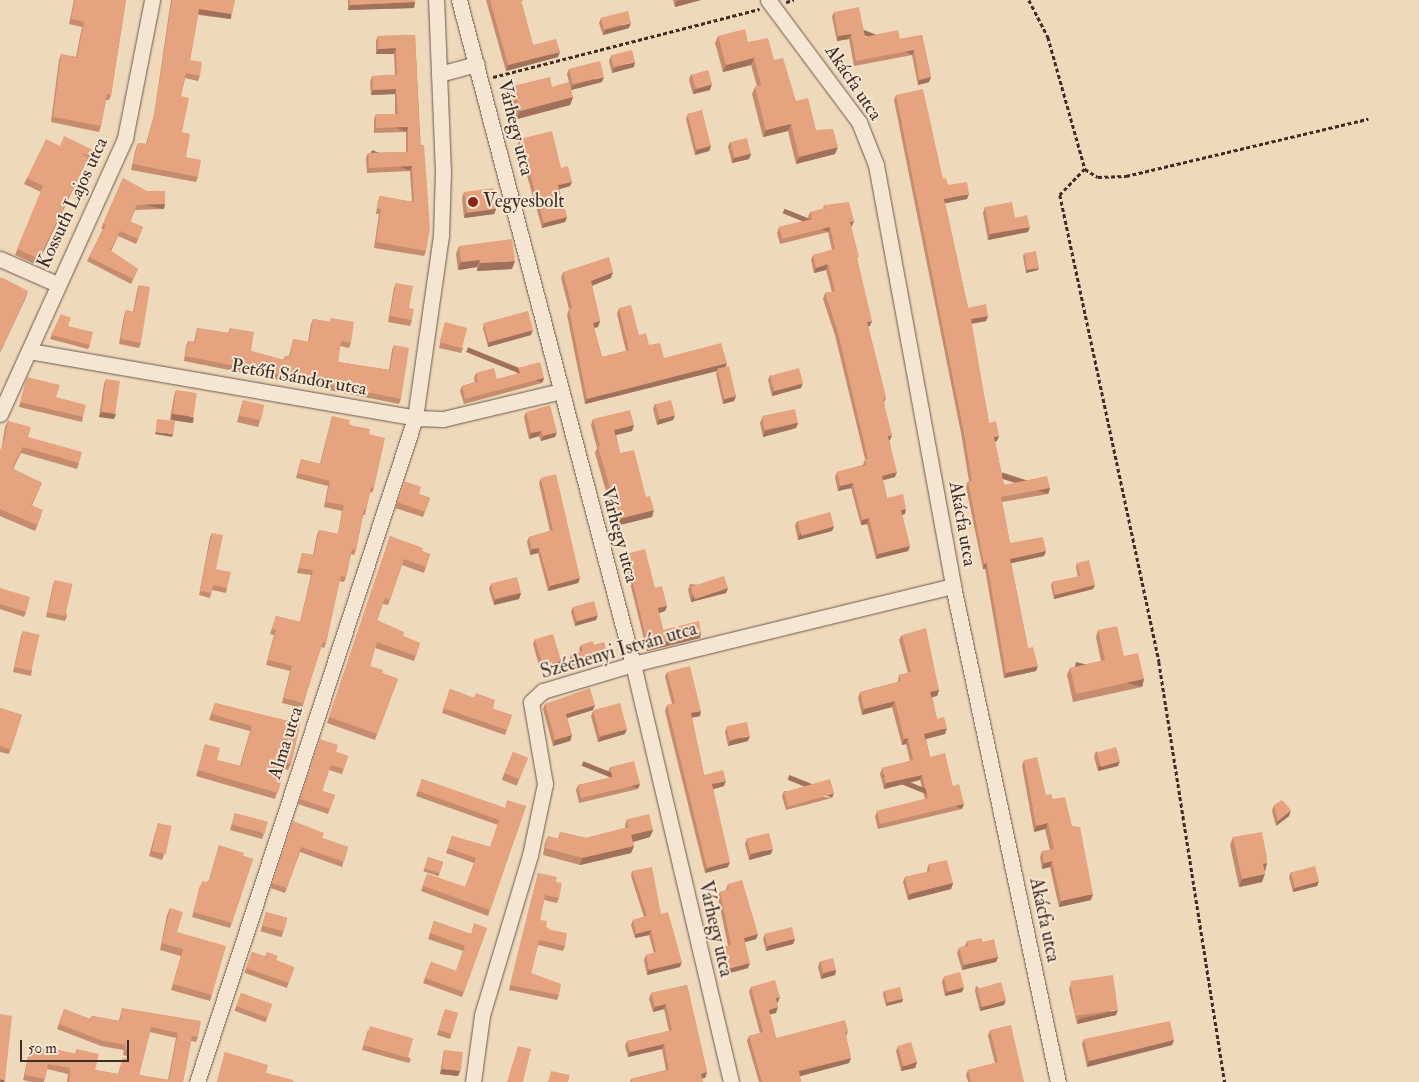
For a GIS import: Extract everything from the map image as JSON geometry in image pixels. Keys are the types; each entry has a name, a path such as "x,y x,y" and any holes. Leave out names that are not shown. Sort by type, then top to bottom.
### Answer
{"street":[{"name":"Kossuth Lajos utca","path":"0,414 57,284 125,138 152,0"},
{"path":"415,418 441,235 443,172 436,0"},
{"name":"Várhegy utca","path":"459,0 482,80 633,664 731,1082"},
{"name":"Akácfa utca","path":"771,3 859,122 876,165 953,586 1058,1082"},
{"path":"439,74 477,64"},
{"path":"0,259 57,284"},
{"name":"Petőfi Sándor utca","path":"28,351 415,418 443,419 561,391"},
{"name":"Alma utca","path":"197,1082 415,418"},
{"name":"Széchenyi István utca","path":"473,1082 482,1015 530,855 545,784 531,702 543,692 633,664 953,586"}],"path":[{"path":"1029,0 1048,37 1085,169 1098,178 1126,176 1368,119"},
{"path":"482,80 771,3"},
{"path":"1085,169 1060,195 1159,662 1226,1082"}],"building":[{"path":"75,0 126,0 111,95 107,94 101,126 53,117 61,54 77,58 84,22 71,19"},
{"path":"172,0 235,0 232,14 199,9 190,60 202,62 200,76 186,73 181,96 189,98 182,132 190,134 186,157 201,160 198,177 133,164 138,143 147,144 155,110"},
{"path":"350,0 415,0 415,2 350,5"},
{"path":"490,0 521,0 533,45 556,39 560,52 508,65"},
{"path":"859,7 865,37 898,30 900,39 922,35 931,77 919,80 914,50 856,61 851,34 838,36 834,12"},
{"path":"628,11 631,23 604,29 601,18"},
{"path":"745,29 748,42 768,38 774,60 783,58 796,101 808,98 816,130 833,129 838,147 799,157 791,124 766,130 755,87 761,85 754,58 726,65 718,36"},
{"path":"415,35 420,145 424,145 430,228 426,251 376,242 381,209 377,208 380,196 414,202 412,166 369,168 368,153 408,152 408,127 376,128 376,114 398,114 396,89 373,90 372,76 397,75 396,48 378,49 378,36"},
{"path":"632,50 635,62 614,67 611,55"},
{"path":"600,61 604,77 573,84 569,69"},
{"path":"708,70 712,84 696,89 692,75"},
{"path":"550,77 552,87 569,82 573,97 520,111 513,86"},
{"path":"923,89 943,179 946,178 948,185 967,182 969,194 944,199 968,308 986,304 988,316 971,319 989,423 996,421 999,436 994,437 1004,485 1047,476 1050,488 1001,497 1010,543 1043,537 1046,551 1010,559 1028,648 1033,647 1038,666 1006,673 987,563 984,564 968,481 972,481 963,428 896,95"},
{"path":"702,110 711,146 696,150 687,114"},
{"path":"552,131 561,168 568,166 572,182 558,185 567,217 544,223 520,139"},
{"path":"64,136 99,153 98,157 80,153 88,157 39,259 17,249 43,186 27,178 46,139 60,146"},
{"path":"747,138 751,154 734,158 731,142"},
{"path":"123,178 147,191 165,191 165,204 137,205 130,221 143,227 138,239 120,231 110,250 138,269 133,279 89,257 106,225 103,224"},
{"path":"493,188 496,209 467,213 464,192"},
{"path":"849,202 854,221 850,222 872,321 867,322 886,398 883,399 892,435 888,436 897,472 882,476 887,498 903,494 906,509 901,510 910,546 878,554 869,518 862,520 853,483 840,486 837,472 866,465 865,459 868,459 837,329 825,293 835,291 828,264 816,268 813,255 835,249 830,227 782,239 779,227 812,219 810,212 825,208 824,205"},
{"path":"1012,202 1015,218 1027,215 1030,227 990,234 985,207"},
{"path":"512,239 515,261 480,263 480,260 461,262 459,246"},
{"path":"1036,251 1039,268 1027,270 1024,253"},
{"path":"609,257 613,272 591,281 600,321 593,323 602,357 629,350 619,308 631,305 639,335 646,333 649,345 660,343 664,358 721,343 727,363 587,399 569,309 572,308 563,272"},
{"path":"1,277 28,291 0,352 0,279"},
{"path":"396,283 413,286 409,308 414,309 412,320 390,316"},
{"path":"139,285 150,287 141,343 121,339 126,310 134,312"},
{"path":"528,311 533,330 489,342 484,323"},
{"path":"61,314 71,318 68,326 93,332 90,345 51,335"},
{"path":"331,318 354,322 351,343 341,341 338,362 390,370 394,345 409,348 401,399 185,356 188,341 195,343 197,328 229,333 230,328 254,332 251,351 284,360 285,356 290,357 293,339 309,342 313,319 330,322"},
{"path":"445,322 467,328 462,348 440,342"},
{"path":"540,362 544,378 465,399 462,386 478,382 476,373 494,368 497,379 520,373 518,368"},
{"path":"729,366 736,396 724,399 717,369"},
{"path":"799,368 803,383 774,391 770,376"},
{"path":"27,377 60,385 56,397 86,405 83,417 20,402"},
{"path":"106,379 120,381 115,414 101,412"},
{"path":"176,390 197,393 193,417 173,414"},
{"path":"243,400 264,405 261,421 239,416"},
{"path":"671,400 675,415 660,420 656,404"},
{"path":"550,405 557,432 543,436 541,431 531,433 526,412"},
{"path":"795,409 798,423 765,430 762,416"},
{"path":"630,410 634,425 614,430 620,453 634,450 646,497 650,496 654,510 619,519 598,447 600,446 593,419"},
{"path":"332,416 350,420 349,425 370,429 369,434 385,438 374,488 371,487 366,510 364,509 356,550 352,549 346,577 341,576 326,643 323,642 303,703 284,698 292,666 268,660 276,630 272,629 276,616 300,622 313,570 299,568 302,553 314,555 319,530 338,534 344,505 326,502 330,481 298,473 301,459 321,464"},
{"path":"157,419 175,421 174,434 156,432"},
{"path":"8,421 31,427 28,437 82,452 79,463 23,447 12,468 42,483 31,505 43,510 37,525 0,509 0,451 4,442"},
{"path":"556,474 580,578 550,586 539,548 532,549 529,537 553,530 541,478"},
{"path":"404,481 421,487 419,494 430,498 425,512 397,502"},
{"path":"830,512 834,526 801,536 797,521"},
{"path":"212,533 223,535 216,569 231,572 227,588 213,585 212,593 200,591"},
{"path":"390,536 423,548 422,551 430,554 426,567 404,559 390,600 385,598 377,620 404,632 403,636 420,643 416,656 377,642 370,666 383,670 382,673 398,679 377,734 329,717"},
{"path":"645,549 655,588 662,586 667,606 658,608 663,630 699,621 701,632 648,646 626,554"},
{"path":"1089,560 1095,585 1055,595 1052,582 1080,576 1077,563"},
{"path":"724,576 728,588 695,599 691,587"},
{"path":"517,577 521,593 495,599 491,584"},
{"path":"55,580 73,584 65,616 48,612"},
{"path":"0,588 30,597 26,612 0,604"},
{"path":"594,601 598,615 577,621 573,607"},
{"path":"1117,626 1124,656 1138,653 1144,679 1076,694 1070,668 1105,660 1098,630"},
{"path":"926,628 939,690 930,692 937,719 944,717 947,728 924,734 930,757 945,753 953,786 959,784 964,804 880,824 877,811 928,798 922,775 886,783 882,768 913,760 908,738 904,739 895,701 864,709 860,692 901,681 899,675 911,672 902,635"},
{"path":"23,631 40,635 31,671 15,667"},
{"path":"553,634 561,661 543,666 535,640"},
{"path":"593,641 594,645 604,642 608,656 574,665 571,654 583,651 581,645"},
{"path":"690,666 701,711 691,713 704,775 723,770 726,781 712,784 730,862 707,868 667,705 675,703 667,672"},
{"path":"590,688 595,705 566,714 572,735 555,740 545,704"},
{"path":"450,689 474,698 476,693 495,700 493,709 512,715 507,730 443,708"},
{"path":"215,703 300,724 291,764 286,763 278,793 198,770 205,744 220,748 217,760 241,766 252,726 212,714"},
{"path":"620,703 627,729 600,736 593,710"},
{"path":"0,708 22,715 11,750 0,746"},
{"path":"747,722 750,736 729,740 726,726"},
{"path":"320,739 338,745 336,752 348,756 344,769 331,765 322,791 335,795 330,809 300,799"},
{"path":"1116,747 1120,761 1101,767 1097,753"},
{"path":"513,752 528,758 519,779 504,773"},
{"path":"1037,757 1046,795 1051,794 1053,799 1065,797 1072,826 1080,827 1093,894 1061,901 1052,861 1044,863 1042,851 1054,849 1048,823 1036,826 1024,760"},
{"path":"634,761 640,784 581,798 578,785 612,777 610,767"},
{"path":"422,779 505,808 507,800 526,806 490,910 423,886 427,874 465,887 476,858 448,848 452,836 490,847 499,820 418,791"},
{"path":"830,779 834,793 788,807 784,792"},
{"path":"1282,800 1291,810 1278,821 1274,805"},
{"path":"235,813 268,822 265,833 232,825"},
{"path":"649,814 653,830 631,835 627,820"},
{"path":"293,821 324,833 322,838 348,847 344,862 301,847 287,888 272,883"},
{"path":"158,823 172,826 166,854 152,851"},
{"path":"629,827 634,846 582,858 545,848 548,836 559,839 560,832 586,838"},
{"path":"1262,832 1267,858 1267,863 1263,864 1265,874 1242,879 1233,837"},
{"path":"769,833 773,849 751,854 747,839"},
{"path":"219,845 244,853 243,856 253,859 232,923 193,912 202,881 207,882 210,879"},
{"path":"428,857 443,862 440,873 424,868"},
{"path":"947,860 953,883 909,894 905,877 930,871 929,864"},
{"path":"1315,866 1319,881 1295,888 1291,872"},
{"path":"652,867 661,914 668,912 682,962 649,970 646,955 656,952 651,930 636,934 633,920 647,916 632,871"},
{"path":"538,873 557,877 556,882 562,883 559,898 545,895 540,920 547,921 546,927 551,930 567,933 565,946 539,940 531,973 561,984 559,995 510,985"},
{"path":"742,880 758,934 744,938 750,963 728,969 722,947 731,945 720,892 729,889 728,884"},
{"path":"170,908 183,912 177,932 226,946 212,995 173,984 183,949 162,943"},
{"path":"266,912 287,918 283,932 262,925"},
{"path":"434,921 471,934 474,923 487,928 464,992 425,978 431,962 456,971 465,946 430,933"},
{"path":"792,927 795,939 768,945 765,934"},
{"path":"981,938 983,942 994,939 998,957 964,965 959,948 968,946 967,941"},
{"path":"252,952 265,956 267,952 278,956 276,960 294,967 289,983 246,968"},
{"path":"833,958 836,970 823,973 820,961"},
{"path":"960,972 964,987 948,992 944,976"},
{"path":"1113,975 1118,1010 1075,1016 1070,981"},
{"path":"775,980 780,997 776,998 778,1007 769,1010 776,1038 845,1020 848,1031 845,1032 851,1058 799,1071 801,1082 762,1082 749,1036 763,1032 751,987"},
{"path":"1001,982 1006,1000 982,1007 977,989"},
{"path":"687,985 707,1072 701,1074 703,1082 632,1082 631,1079 669,1070 664,1044 630,1052 627,1041 672,1030 666,1004 655,1007 651,993"},
{"path":"900,987 903,999 887,1003 884,991"},
{"path":"241,993 272,1004 267,1017 236,1006"},
{"path":"122,1008 201,1021 198,1037 192,1036 183,1082 69,1082 70,1068 48,1064 45,1079 25,1075 30,1051 42,1054 44,1047 76,1054 77,1049 99,1054 95,1070 118,1074 123,1058 126,1059 129,1051 125,1049 126,1045 103,1041 59,1024 64,1009 91,1020 92,1016 120,1021","holes":["151,1027 178,1033 169,1080 139,1075"]},
{"path":"445,1009 458,1013 452,1034 439,1030"},
{"path":"0,1014 12,1016 5,1080 0,1079"},
{"path":"1170,1021 1174,1040 1089,1061 1084,1039"},
{"path":"1011,1025 1024,1082 971,1082 968,1070 998,1062 990,1030"},
{"path":"370,1026 413,1038 408,1058 364,1045"},
{"path":"911,1042 917,1062 904,1066 898,1046"},
{"path":"518,1046 531,1049 523,1082 507,1082"},
{"path":"444,1050 463,1052 461,1071 442,1069"},
{"path":"225,1052 268,1065 266,1073 293,1080 293,1082 217,1082"},
{"path":"551,1071 570,1075 568,1082 548,1082"}],"place":[{"name":"Vegyesbolt","path":"473,202"}]}
